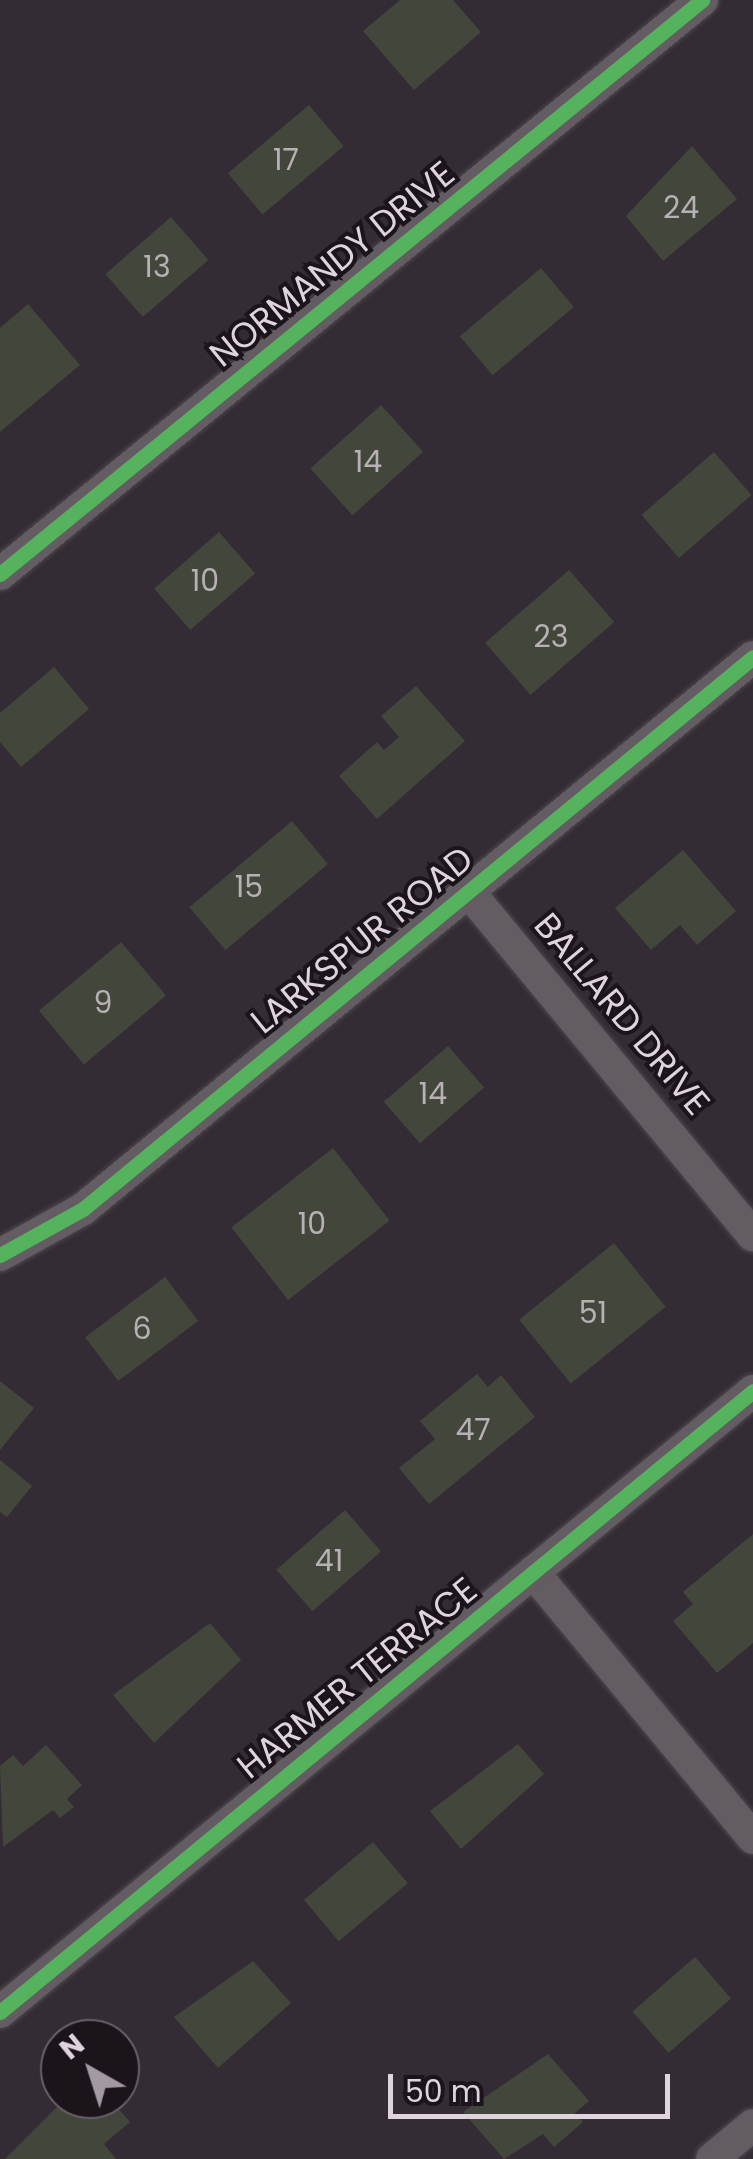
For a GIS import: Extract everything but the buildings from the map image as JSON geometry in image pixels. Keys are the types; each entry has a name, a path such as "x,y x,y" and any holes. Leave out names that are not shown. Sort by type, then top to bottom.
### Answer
{"street":[{"name":"NORMANDY DRIVE","path":"0,574 702,0"},
{"name":"LARKSPUR ROAD","path":"0,1255 83,1209 753,657"},
{"name":"BALLARD DRIVE","path":"468,891 753,1235"},
{"name":"HARMER TERRACE","path":"0,2012 753,1392"},
{"path":"533,1572 753,1838"},
{"path":"712,2159 753,2125"}],"cycle path":[{"path":"0,574 702,0"},
{"path":"0,1255 83,1209 753,657"},
{"path":"0,2012 753,1391"}]}
